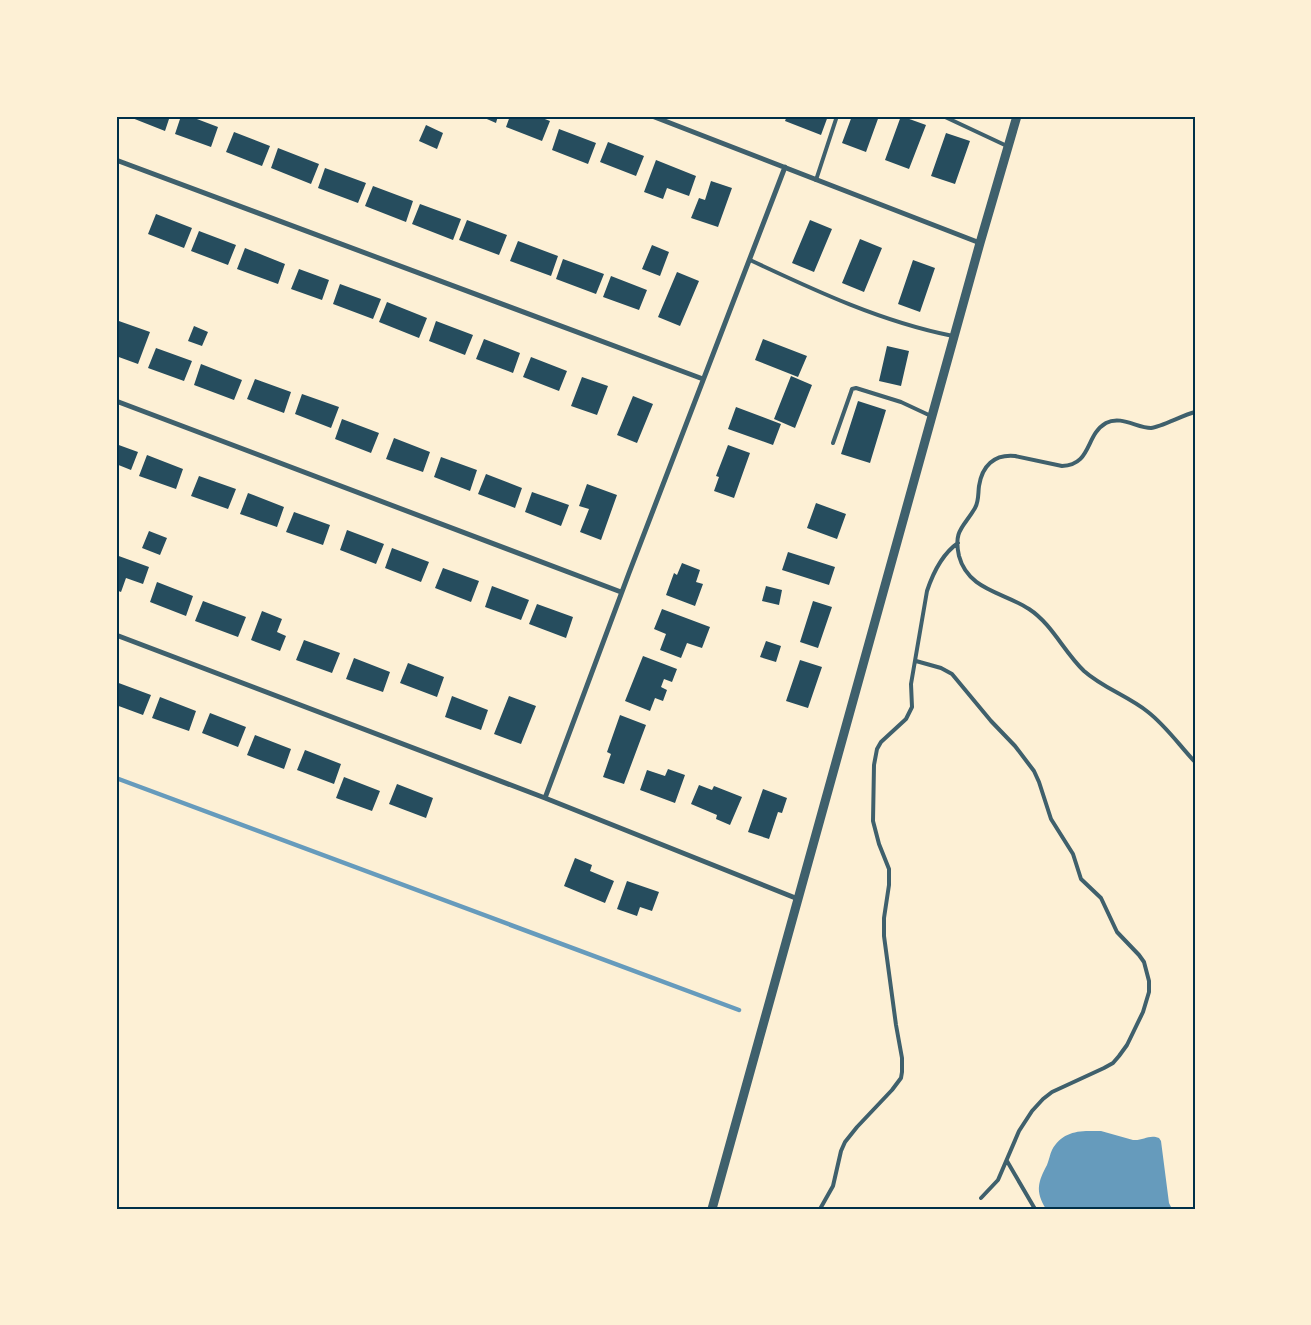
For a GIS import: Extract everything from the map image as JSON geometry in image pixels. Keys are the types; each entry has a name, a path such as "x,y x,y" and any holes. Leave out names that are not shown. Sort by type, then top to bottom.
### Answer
{"street":[{"path":"652,116 980,243"},
{"path":"712,1209 931,416 1017,116"},
{"path":"116,160 703,379"},
{"path":"545,798 621,592 785,167"},
{"path":"116,401 621,592"},
{"path":"116,635 545,798 798,899"}],"lane":[{"path":"816,180 838,116"},
{"path":"943,116 1008,146"},
{"path":"750,260 811,289 895,322 954,336"},
{"path":"833,443 852,389 856,388 901,402 931,416"},
{"path":"1195,412 1152,428 1115,421 1106,424 1095,435 1080,460 1068,466 1007,455 996,459 985,466 982,472 978,503 961,527 958,543 961,562 972,579 985,588 1018,602 1036,613 1085,672 1148,712 1195,762"},
{"path":"820,1209 833,1186 845,1142 857,1126 901,1078 902,1058 884,936 889,869 878,844 873,821 874,765 881,742 910,713 912,707 911,684 931,578 950,548 958,543"},
{"path":"916,661 941,668 952,674 1027,761 1039,782 1051,819 1073,854 1082,879 1104,904 1118,932 1139,955 1148,973 1148,1000 1127,1045 1119,1056 1113,1063 1052,1092 1043,1099 1025,1120 998,1180 981,1198"},
{"path":"1007,1160 1035,1209"}],"water":[{"path":"1089,1131 1101,1131 1133,1140 1152,1137 1159,1138 1161,1141 1169,1203 1172,1209 1046,1209 1040,1197 1039,1187 1052,1150 1063,1137"}],"building":[{"path":"127,116 170,116 165,131"},
{"path":"181,116 189,116 218,127 211,147 175,134"},
{"path":"480,116 498,116 496,123"},
{"path":"510,116 537,116 550,121 542,141 506,127"},
{"path":"787,116 828,116 821,135 785,121"},
{"path":"852,116 879,116 866,152 842,143"},
{"path":"901,116 926,125 909,169 885,160"},
{"path":"426,125 443,133 437,149 419,141"},
{"path":"559,129 596,143 588,164 552,150"},
{"path":"234,132 270,146 262,166 226,152"},
{"path":"946,133 970,141 955,184 931,176"},
{"path":"608,142 644,156 636,176 600,162"},
{"path":"278,148 319,164 311,184 271,168"},
{"path":"656,160 696,176 689,196 667,188 663,199 644,192"},
{"path":"325,168 366,183 358,203 318,188"},
{"path":"711,181 732,188 718,227 691,218 699,198 705,200"},
{"path":"373,186 413,201 406,222 365,206"},
{"path":"420,204 461,219 453,240 412,224"},
{"path":"156,214 192,228 184,248 148,234"},
{"path":"467,220 507,235 499,255 459,240"},
{"path":"810,220 832,229 814,272 792,263"},
{"path":"199,231 236,245 228,265 191,251"},
{"path":"860,239 882,248 864,292 842,283"},
{"path":"518,241 558,256 551,276 510,261"},
{"path":"652,245 669,252 660,276 642,269"},
{"path":"245,248 285,264 278,284 237,269"},
{"path":"563,259 604,274 596,294 556,279"},
{"path":"913,260 935,268 920,312 898,304"},
{"path":"299,269 329,280 322,300 291,289"},
{"path":"677,272 699,281 680,326 658,317"},
{"path":"611,276 647,290 639,310 603,297"},
{"path":"340,284 381,299 373,319 333,304"},
{"path":"387,302 427,318 419,338 379,322"},
{"path":"116,320 150,332 138,364 116,356"},
{"path":"436,321 473,335 465,355 429,341"},
{"path":"194,326 208,332 202,346 188,341"},
{"path":"484,339 520,353 513,373 476,359"},
{"path":"763,339 807,356 798,377 755,360"},
{"path":"887,346 909,351 901,386 879,381"},
{"path":"156,348 192,361 184,381 148,368"},
{"path":"531,357 567,371 559,391 523,377"},
{"path":"201,364 242,380 234,400 194,385"},
{"path":"791,376 812,385 795,428 774,419"},
{"path":"582,377 608,386 597,415 571,406"},
{"path":"255,379 291,392 284,413 247,399"},
{"path":"302,394 339,407 331,428 295,414"},
{"path":"633,396 653,404 637,443 617,435"},
{"path":"858,401 886,410 870,463 841,454"},
{"path":"736,407 781,424 773,445 728,429"},
{"path":"342,419 379,433 371,453 335,439"},
{"path":"394,438 430,452 423,472 386,459"},
{"path":"116,444 138,452 131,470 116,464"},
{"path":"728,445 750,453 734,498 714,491 719,477 716,476"},
{"path":"147,455 183,469 176,489 139,476"},
{"path":"441,457 477,470 470,491 434,477"},
{"path":"486,474 522,488 515,508 478,494"},
{"path":"199,476 236,489 228,509 191,496"},
{"path":"587,484 617,495 601,540 580,532 589,509 579,506"},
{"path":"532,492 569,505 561,526 525,512"},
{"path":"248,493 284,507 277,527 240,514"},
{"path":"816,503 846,514 837,539 807,528"},
{"path":"294,512 330,525 323,545 286,532"},
{"path":"347,530 384,544 376,564 340,550"},
{"path":"149,531 167,538 160,555 142,548"},
{"path":"392,548 429,562 421,582 385,568"},
{"path":"788,552 835,567 829,585 782,570"},
{"path":"116,555 149,567 143,584 126,578 121,592 116,590"},
{"path":"682,563 700,570 696,582 703,584 695,606 666,595 674,573 677,575"},
{"path":"443,568 479,581 471,602 435,588"},
{"path":"157,582 193,596 186,616 150,602"},
{"path":"492,586 529,600 521,620 485,607"},
{"path":"766,586 782,590 779,605 762,601"},
{"path":"203,601 246,617 238,637 195,621"},
{"path":"813,601 832,607 818,648 800,642"},
{"path":"537,604 573,617 566,638 529,624"},
{"path":"662,609 710,627 702,648 687,643 681,658 660,650 666,634 654,629"},
{"path":"262,611 282,619 277,632 286,636 280,651 251,640"},
{"path":"304,640 340,653 332,673 296,660"},
{"path":"766,641 781,646 776,662 760,657"},
{"path":"643,656 677,669 672,682 664,679 661,687 667,690 663,701 655,698 650,711 625,701"},
{"path":"354,658 390,672 383,692 346,679"},
{"path":"800,660 822,667 808,708 786,701"},
{"path":"408,663 444,677 437,697 400,683"},
{"path":"116,682 151,695 143,715 116,705"},
{"path":"452,696 488,710 481,730 445,717"},
{"path":"509,696 536,706 521,744 494,734"},
{"path":"160,697 196,711 189,731 152,718"},
{"path":"210,713 246,727 238,747 202,733"},
{"path":"620,715 646,725 624,784 603,777 611,754 607,752"},
{"path":"255,735 291,749 284,769 247,755"},
{"path":"305,750 341,764 334,784 297,770"},
{"path":"668,769 685,775 675,803 640,790 647,770 665,776"},
{"path":"344,777 380,791 372,811 336,798"},
{"path":"397,784 433,798 426,818 389,804"},
{"path":"699,785 712,790 714,786 742,797 730,825 716,819 717,815 691,804"},
{"path":"763,789 787,798 782,813 778,812 769,839 748,832"},
{"path":"575,858 592,865 590,871 614,881 605,903 564,886"},
{"path":"627,881 659,892 652,911 640,907 637,916 617,909"}],"waterway":[{"path":"116,778 739,1010"}]}
